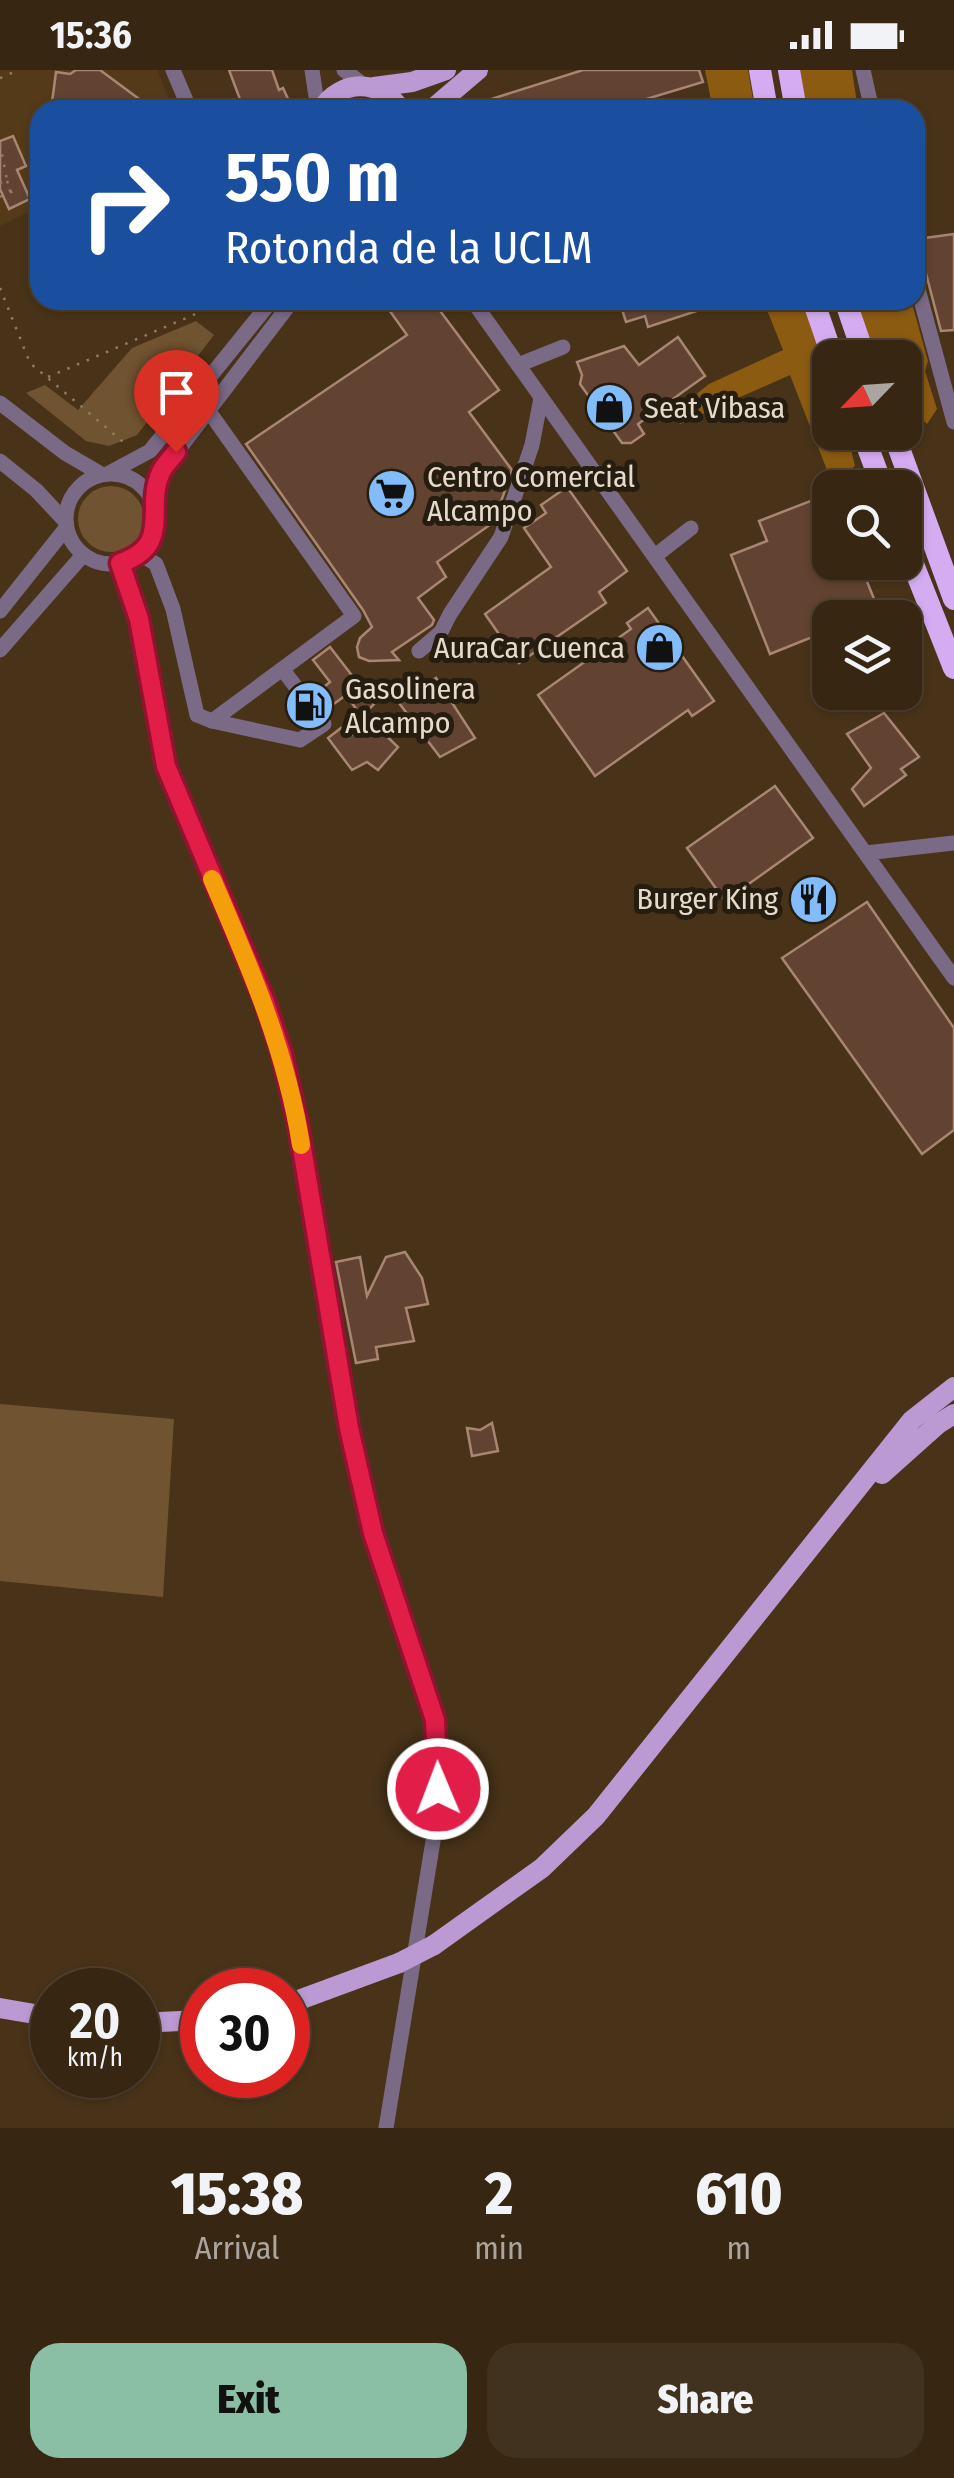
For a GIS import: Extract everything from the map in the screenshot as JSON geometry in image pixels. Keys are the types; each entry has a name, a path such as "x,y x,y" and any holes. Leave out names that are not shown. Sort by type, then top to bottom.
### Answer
{"highway":[{"path":"760,70 765,100"},
{"path":"789,70 794,100"},
{"path":"817,310 827,340"},
{"path":"848,310 859,340"},
{"path":"900,450 954,567"},
{"path":"900,450 954,599"},
{"path":"919,580 954,675"},
{"path":"934,621 954,668"}],"main road":[{"path":"329,100 337,92 412,82 446,70"},
{"path":"443,100 478,70"},
{"path":"369,86 393,100"},
{"path":"310,1996 399,1964 434,1946 542,1868 596,1816 912,1420 954,1387"},
{"path":"844,1509 954,1414"},
{"path":"0,2008 30,2013"}],"street":[{"path":"172,70 186,100"},
{"path":"312,70 318,100"},
{"path":"344,70 369,86"},
{"path":"862,70 870,100"},
{"path":"0,612 66,525 72,494 88,480 150,451 263,310"},
{"path":"154,506 160,474 285,310"},
{"path":"479,310 954,978"},
{"path":"924,310 954,422"},
{"path":"518,366 563,347"},
{"path":"419,651 442,632 501,537 532,445 541,398"},
{"path":"0,403 64,453 105,474 124,475 137,482 148,492 154,506 153,536 140,554 120,563 100,563 83,554 66,525 36,490 0,462"},
{"path":"208,410 354,616 212,721"},
{"path":"654,556 691,528"},
{"path":"0,650 83,554"},
{"path":"140,554 156,564 173,609 197,715 300,740 324,724 283,670"},
{"path":"120,563 139,619 166,766 265,1002 282,1054 364,1495 435,1720 439,1764 434,1835 386,2128"},
{"path":"866,853 954,843"}],"path":[{"path":"0,78 19,70"},
{"path":"0,144 11,192 0,197"},
{"path":"0,183 6,180"},
{"path":"0,288 30,363 140,456"},
{"path":"46,378 202,310"}],"shaded area":[{"path":"0,70 157,70 170,100 30,100 30,211 0,226"},
{"path":"705,70 748,70 753,100 711,100"},
{"path":"796,70 852,70 856,100 802,100"},
{"path":"767,310 806,310 816,340 812,340 812,432 790,375 680,424 673,413 709,384 783,350"},
{"path":"857,310 914,310 928,361 925,371 937,409 927,424 922,419 922,340 867,340"},
{"path":"196,321 214,335 137,435 109,446 86,441 26,393 45,385 78,410 132,348"},
{"path":"819,450 851,450 855,466 850,470 827,470"},
{"path":"111,486 134,496 144,519 134,542 111,552 88,542 78,519 88,496"},
{"path":"0,1404 174,1419 163,1597 0,1581"}],"building":[{"path":"76,70 100,70 140,100 52,100 56,72 70,74"},
{"path":"229,70 272,70 279,90 283,88 288,100 240,100"},
{"path":"583,70 699,70 703,82 643,100 488,100"},
{"path":"13,136 26,166 17,170 30,199 9,209 0,189 0,141"},
{"path":"954,234 954,330 941,331 925,270 925,238"},
{"name":"Centro Comercial Alcampo","path":"389,310 439,310 499,390 469,412 512,470 494,522 437,562 446,577 418,598 434,620 432,625 392,652 399,660 369,661 359,657 357,647 372,627 363,610 246,444 407,335"},
{"path":"622,310 700,310 648,327 645,316 626,322"},
{"path":"678,337 705,376 638,424 644,434 631,443 622,443 580,384 582,375 577,362 624,346 639,365"},
{"path":"567,487 627,571 599,592 606,603 519,663 485,614 551,567 524,528 546,513 541,505"},
{"path":"812,500 812,580 866,580 875,600 812,600 812,637 770,654 731,555 767,541 759,521"},
{"path":"648,608 714,701 692,716 688,710 595,776 538,695 631,629 627,623"},
{"path":"330,647 374,704 362,717 346,695 327,709 315,694 330,682 313,660"},
{"path":"436,678 475,738 440,757 399,703"},
{"path":"884,713 919,757 901,769 906,775 864,806 852,789 871,768 847,734"},
{"path":"371,721 398,747 378,770 367,762 352,770 328,738 341,728 349,737"},
{"path":"775,786 813,838 725,901 687,848"},
{"path":"867,902 954,1028 954,1130 922,1154 782,958"},
{"path":"405,1252 422,1278 428,1304 406,1308 414,1341 376,1347 378,1359 356,1363 336,1262 360,1257 367,1296 386,1257"},
{"path":"492,1423 498,1451 472,1456 467,1428 480,1430"}],"slow traffic":[{"path":"212,879 274,1027 301,1145"}],"place":[{"name":"Seat Vibasa","path":"609,408"},
{"name":"Centro Comercial Alcampo","path":"392,494"},
{"name":"AuraCar Cuenca","path":"660,648"},
{"name":"Gasolinera Alcampo","path":"310,706"},
{"name":"Burger King","path":"813,899"}],"route":[{"path":"176,452 160,474 150,542 140,554 120,563 139,619 166,766 265,1002 290,1084 349,1428 373,1533 435,1720 438,1789"}]}
